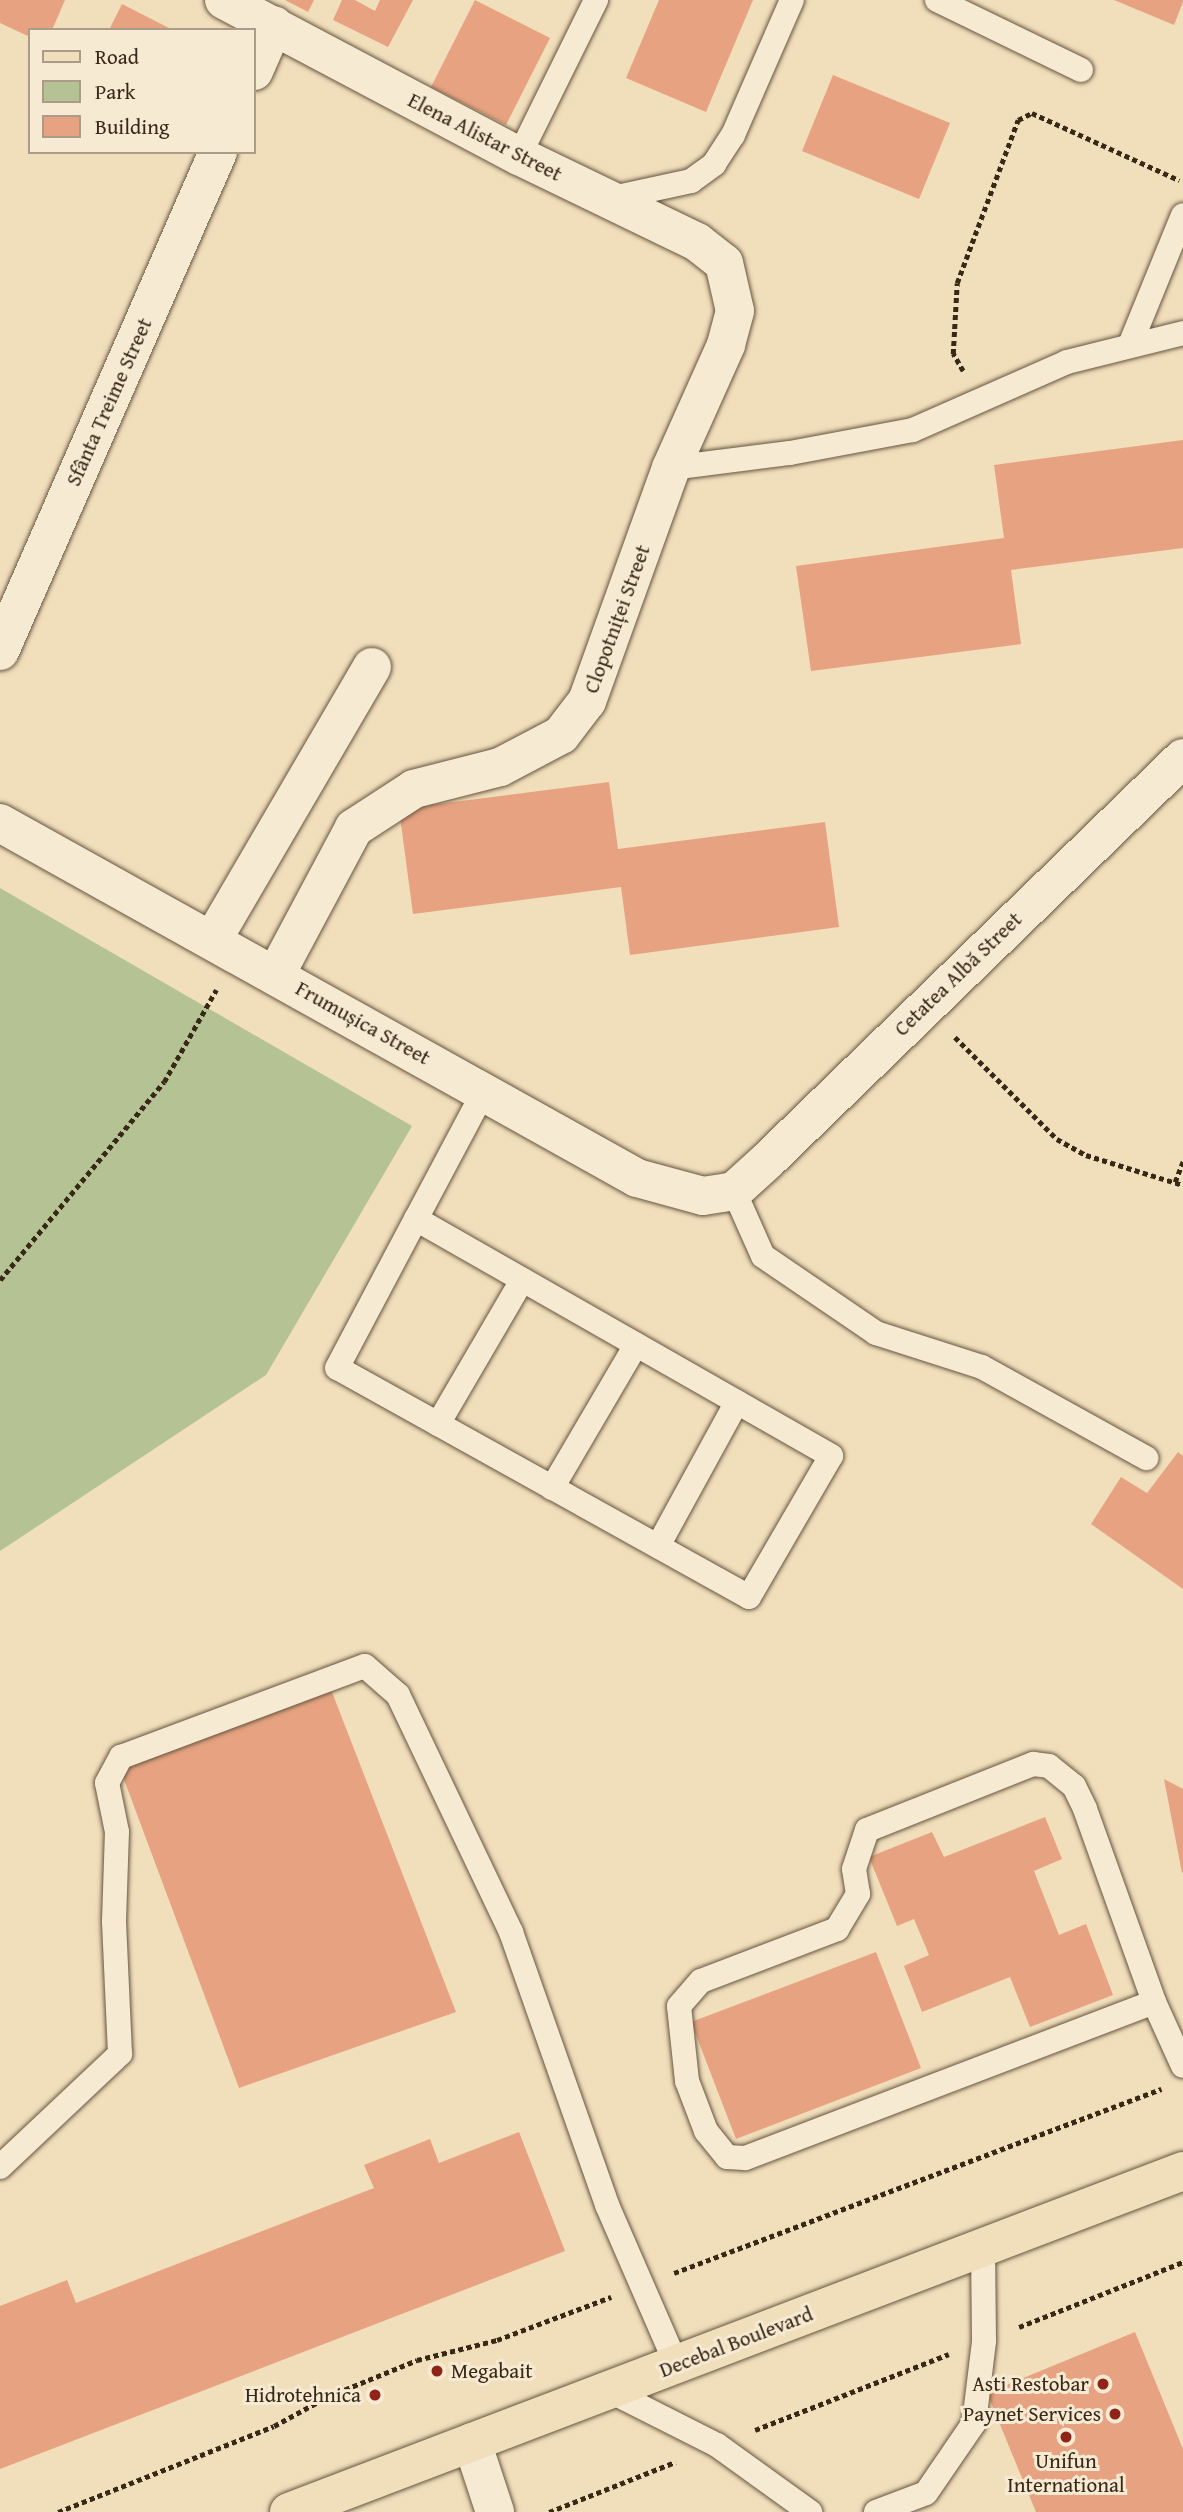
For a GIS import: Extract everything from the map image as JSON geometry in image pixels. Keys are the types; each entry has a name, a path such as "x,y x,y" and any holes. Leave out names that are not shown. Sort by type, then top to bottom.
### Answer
{"main road":[{"name":"Decebal Boulevard","path":"289,2512 1183,2171"}],"street":[{"name":"Elena Alistar Street","path":"224,0 519,156 697,242 724,263 732,285"},
{"path":"256,66 274,25"},
{"name":"Sfânta Treime Street","path":"0,651 217,154"},
{"name":"Clopotniței Street","path":"276,974 354,828 414,789 500,767 561,735 587,701 608,651 671,468 726,345 735,311 732,285"},
{"path":"224,945 372,667"},
{"name":"Cetatea Albă Street","path":"734,1191 1183,758"},
{"name":"Frumușica Street","path":"0,823 224,945 637,1178 703,1196 734,1191"},
{"path":"472,2442 495,2512"}],"lane":[{"path":"519,156 596,0"},
{"path":"608,199 691,181 714,164 733,135 792,0"},
{"path":"937,0 1081,70"},
{"path":"1130,345 1183,215"},
{"path":"671,468 886,436 945,418 978,400 1067,362 1183,333"},
{"path":"416,1219 831,1456 750,1597 337,1368 416,1219 484,1091"},
{"path":"734,1191 763,1256 876,1333 982,1367 1146,1458"},
{"path":"438,1424 522,1280"},
{"path":"552,1488 636,1345"},
{"path":"659,1546 737,1402"},
{"path":"0,2167 120,2054 114,1921 117,1832 107,1783 121,1757 365,1666 398,1695 511,1932 607,2205 676,2364"},
{"path":"1154,2002 745,2158 727,2157 706,2131 687,2081 679,2006 701,1981 837,1929 858,1894 855,1869 867,1830 1033,1764 1055,1769 1074,1786 1154,2002 1183,2066"},
{"path":"876,2512 926,2494 974,2423 984,2341 983,2248"},
{"path":"610,2391 717,2445 810,2512"}],"path":[{"path":"978,400 953,354 957,283 1018,120 1032,113 1183,182"},
{"path":"0,1280 164,1082 192,1039 224,945"},
{"path":"924,1006 1057,1139 1086,1155 1183,1185"},
{"path":"1175,1182 1183,1161"},
{"path":"549,2512 1183,2262"}],"green space":[{"path":"0,888 412,1126 266,1375 0,1551"}],"building":[{"path":"0,0 65,0 53,28 28,28 28,36 0,23"},
{"path":"285,0 314,0 308,12"},
{"path":"342,0 355,0 375,11 380,0 413,0 388,47 333,20"},
{"path":"475,0 550,38 506,125 431,87"},
{"path":"659,0 753,0 706,112 626,78"},
{"path":"1114,0 1183,0 1183,2 1174,25"},
{"path":"122,4 169,28 110,28"},
{"path":"833,75 950,123 919,199 802,151"},
{"path":"1183,440 1183,548 1011,570 1021,644 811,671 796,566 1004,538 994,465"},
{"path":"609,782 618,849 825,822 839,927 630,955 621,887 413,914 399,809"},
{"path":"1178,1452 1183,1456 1183,1589 1091,1524 1121,1477 1147,1493"},
{"path":"330,1687 456,2012 239,2088 119,1766"},
{"path":"1164,1779 1183,1789 1182,1873"},
{"path":"1045,1817 1062,1859 1034,1871 1059,1935 1086,1924 1113,1995 1030,2027 1010,1977 922,2012 904,1966 929,1955 914,1919 897,1926 869,1857 932,1832 944,1857"},
{"path":"876,1952 921,2068 736,2139 691,2022"},
{"path":"519,2132 565,2251 0,2469 0,2306 67,2280 76,2303 374,2188 364,2165 430,2139 439,2163"},
{"path":"1135,2332 1183,2449 1183,2512 1036,2512 987,2393"}],"place":[{"name":"Megabait","path":"437,2371"},
{"name":"Asti Restobar","path":"1103,2384"},
{"name":"Hidrotehnica","path":"375,2395"},
{"name":"Paynet Services","path":"1115,2414"},
{"name":"Unifun International","path":"1066,2437"}]}
